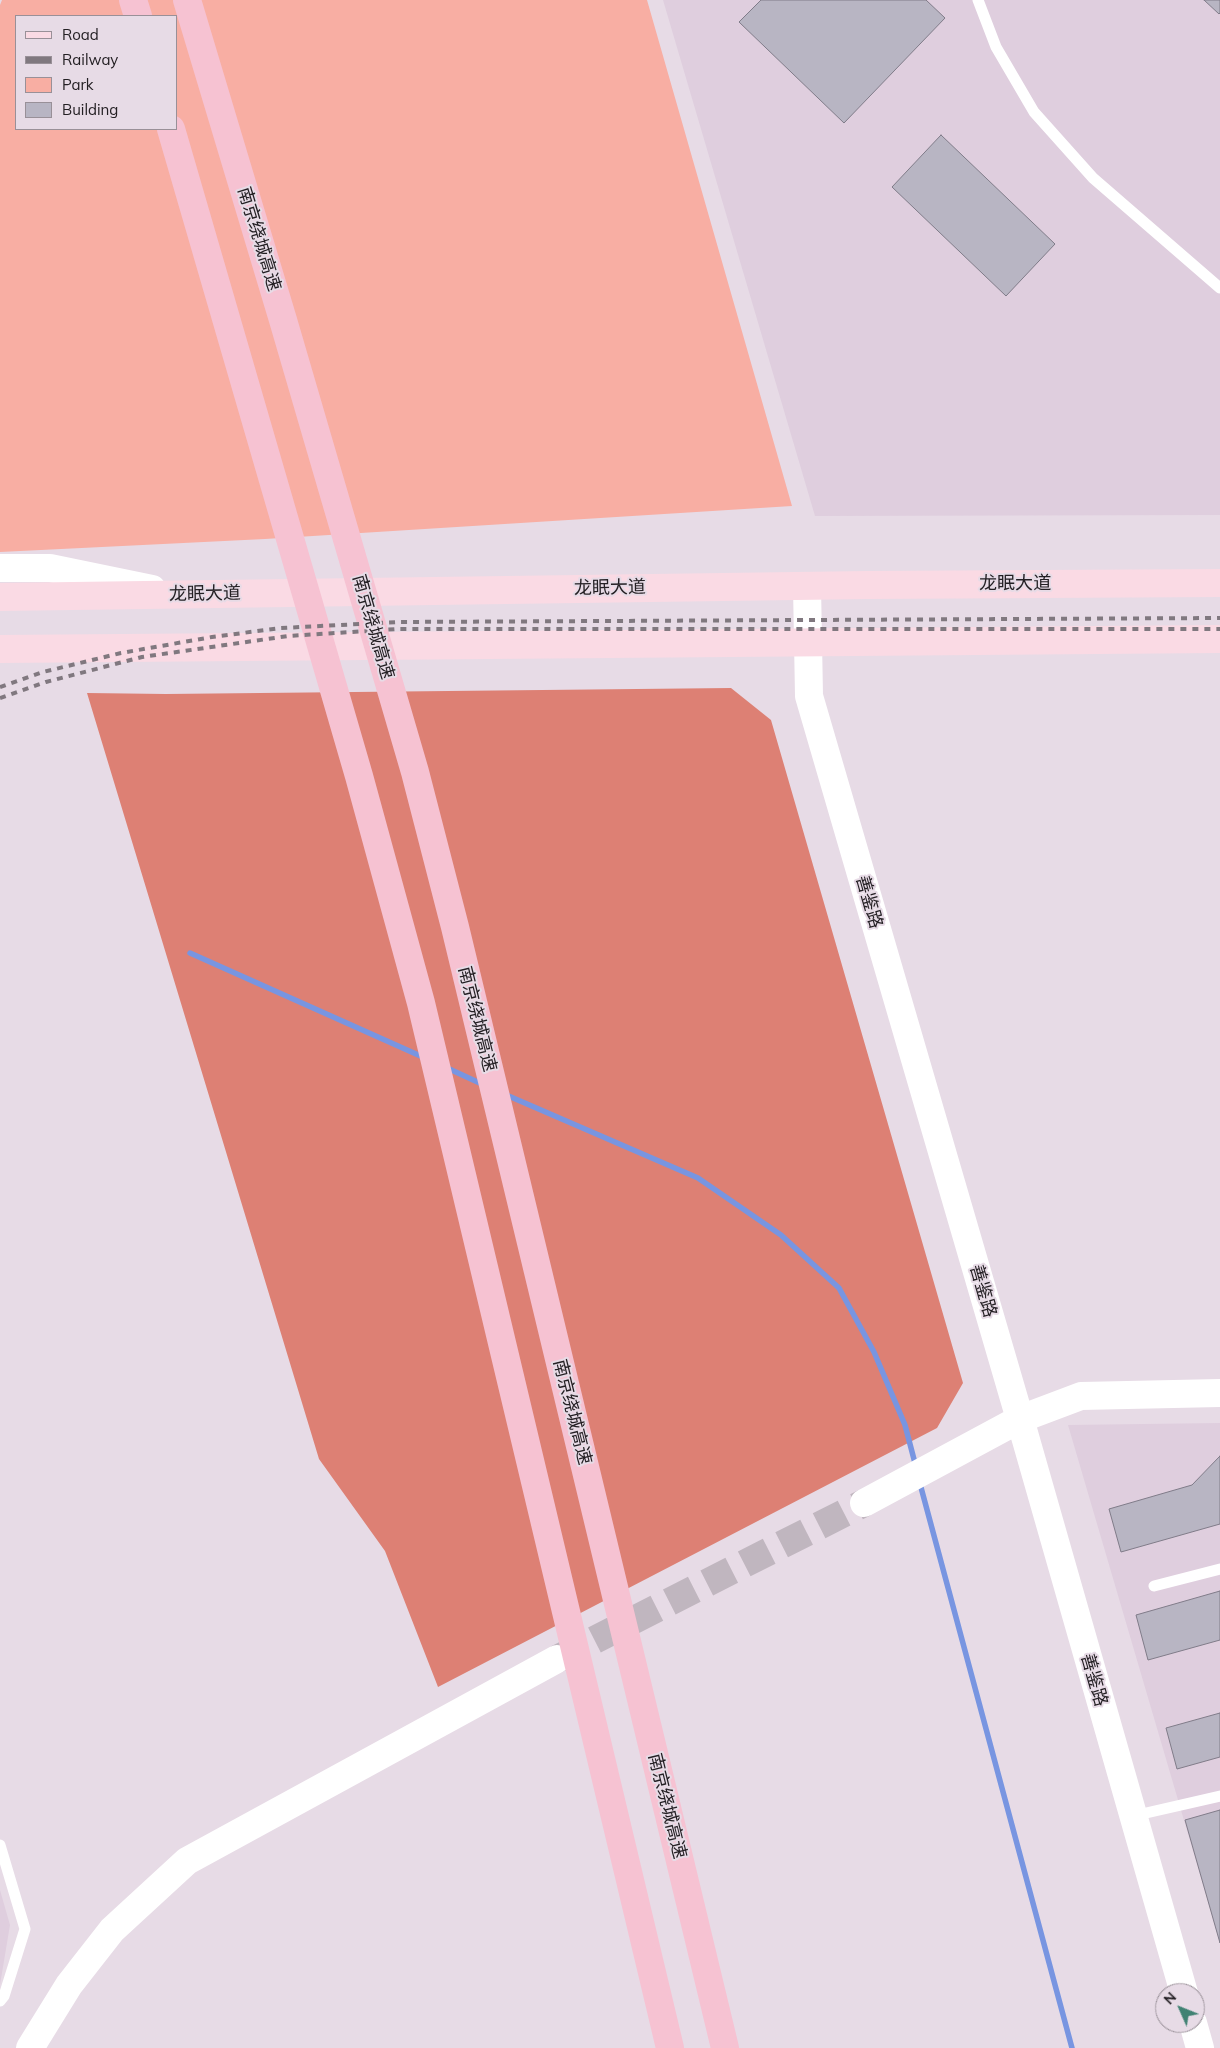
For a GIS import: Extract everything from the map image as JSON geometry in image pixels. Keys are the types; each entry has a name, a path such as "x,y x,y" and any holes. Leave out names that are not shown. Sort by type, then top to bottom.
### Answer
{"highway":[{"path":"132,0 138,15"},
{"name":"南京绕城高速","path":"187,0 415,772 455,927 725,2048"},
{"path":"170,130 359,776 421,1003 670,2048"}],"main road":[{"name":"龙眠大道","path":"0,597 806,586 1220,583"},
{"path":"0,649 1220,639"}],"street":[{"path":"0,568 50,568 181,594"},
{"name":"善鉴路","path":"806,586 809,696 1020,1419 1181,1983"},
{"path":"864,1503 1020,1419 1081,1396 1220,1393"},
{"path":"30,2048 69,1985 112,1930 187,1861 557,1659"},
{"path":"1196,2033 1200,2048"}],"lane":[{"path":"978,0 996,47 1034,112 1093,178 1220,288"},
{"path":"1154,1586 1220,1569"},
{"path":"1133,1816 1220,1796"},
{"path":"0,1845 25,1929 4,1996 0,2001"}],"shaded area":[{"path":"663,0 1220,0 1220,515 815,516"},
{"path":"731,688 771,720 963,1383 937,1428 438,1687 385,1551 319,1459 87,693 166,694"},
{"path":"1220,1423 1220,1943 1068,1425"},
{"path":"0,1890 10,1925 0,1985"}],"green space":[{"path":"2,0 647,0 792,506 265,539 0,552 0,5"}],"building":[{"path":"761,0 926,0 945,18 844,123 739,22"},
{"path":"1204,0 1220,0 1220,13 1219,14"},
{"path":"941,135 1055,244 1006,296 892,187"},
{"path":"1220,1456 1220,1524 1121,1552 1109,1509 1192,1485"},
{"path":"1220,1591 1220,1640 1148,1660 1136,1615"},
{"path":"1220,1713 1220,1757 1177,1769 1166,1728"},
{"path":"1220,1810 1220,1943 1185,1820"}],"waterway":[{"path":"190,953 425,1058"},
{"path":"445,1067 484,1085"},
{"path":"504,1094 698,1178 781,1235 839,1288 874,1352 905,1425 916,1467"},
{"path":"919,1480 1072,2048"}],"tunnel":[{"path":"557,1659 864,1503"}],"railway":[{"path":"0,687 43,672 121,653 212,637 281,628 399,622 1220,618"},
{"path":"0,698 46,682 142,657 288,636 398,629 1220,629"}]}
